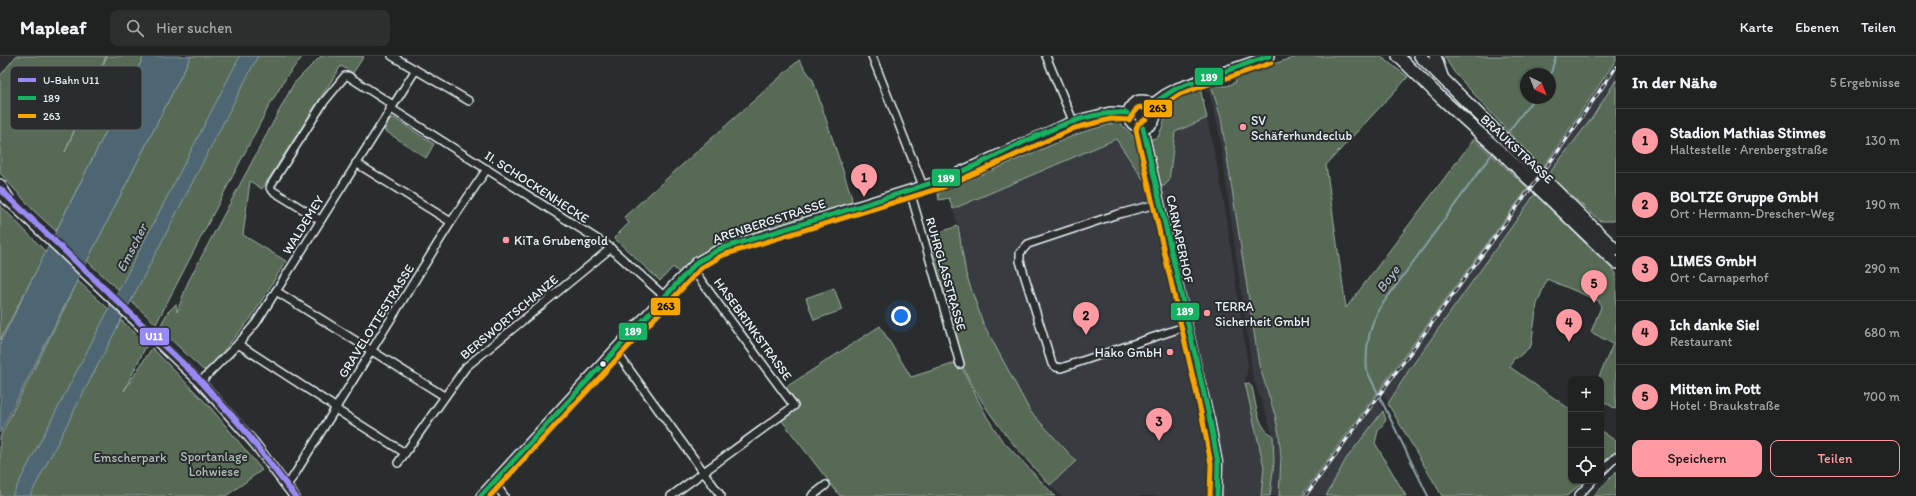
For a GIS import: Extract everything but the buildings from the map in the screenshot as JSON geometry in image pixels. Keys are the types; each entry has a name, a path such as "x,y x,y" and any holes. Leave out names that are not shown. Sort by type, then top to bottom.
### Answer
{"main road":[{"path":"1152,104 1177,88 1269,56"},
{"name":"BRAUKSTRASSE","path":"1420,56 1493,137 1616,250"},
{"path":"1435,56 1444,81"},
{"name":"BRAUKSTRASSE","path":"1398,57 1441,98 1493,137"},
{"path":"1136,100 1145,100 1152,104 1156,111 1155,119 1151,125 1143,128 1132,124 1127,113 1130,105 1136,100"},
{"name":"ARENBERGSTRASSE","path":"481,496 691,267 704,257 720,249 910,191 960,173 1073,121 1110,112 1127,113"},
{"name":"BRAUKSTRASSE","path":"1508,151 1616,263"},
{"path":"0,184 14,206"},
{"path":"0,194 200,382 246,434 294,496"}],"street":[{"path":"392,56 469,101"},
{"path":"872,56 923,186"},
{"path":"1046,56 1073,121"},
{"name":"WALDEMEY","path":"200,382 238,344 256,323 415,70"},
{"name":"II. SCHOCKENHECKE","path":"320,220 270,188 323,103 345,76 348,76 392,107 611,248 664,296"},
{"name":"CARNAPERHOF","path":"1143,128 1187,326 1210,420 1218,463 1217,496"},
{"path":"356,163 451,222"},
{"name":"GRAVELOTTESTRASSE","path":"286,486 451,222 487,169"},
{"name":"RUHRGLASSTRASSE","path":"910,191 960,364"},
{"path":"1160,203 1115,215 1028,244 1020,253 1020,261 1040,330 1052,364 1056,368 1061,368 1187,326"},
{"name":"BERSWORTSCHANZE","path":"398,463 466,367 611,248"},
{"name":"HASEBRINKSTRASSE","path":"691,267 794,406 704,472"},
{"path":"276,291 444,396"},
{"path":"238,344 405,453"},
{"path":"615,350 721,496"},
{"path":"1604,469 1616,457"},
{"path":"671,496 704,472"},
{"path":"494,482 504,496"},
{"path":"1578,496 1589,484"},
{"path":"812,496 826,486"}],"shaded area":[{"path":"1616,60 1616,80 1592,118 1548,175 1542,169"},
{"path":"1211,85 1221,118 1259,365 1275,415 1279,435 1281,457 1279,496 1270,496 1274,462 1273,435 1253,377 1218,126 1207,86"},
{"path":"1207,118 1223,195 1248,365 1245,383 1264,467 1261,496 1061,496 1050,485 1076,461 1030,411 983,323 966,274 958,227 953,209 1116,139 1147,185 1169,181 1175,131"},
{"path":"1528,188 1535,194 1409,370 1388,404 1381,388"},
{"path":"1376,395 1383,411 1346,459 1326,496 1301,496"}],"green space":[{"path":"16,56 106,56 102,66 10,66 10,130 74,130 65,152 75,130 107,130 56,231 34,211 0,173 0,76"},
{"path":"107,56 144,56 139,66 103,66"},
{"path":"191,56 303,56 287,76 269,106 156,324 87,261"},
{"path":"321,56 364,56 353,73 341,66 262,189 250,181 243,235 286,261 251,318 208,369 203,370 159,328 168,312 176,304 177,312 188,282 294,83"},
{"path":"1300,56 1380,56 1408,77 1326,165 1346,308 1474,139 1528,188 1301,496 1279,496 1281,457 1279,435 1275,415 1259,365 1221,118 1211,85 1227,86 1236,82 1233,76"},
{"path":"1444,56 1616,56 1616,60 1542,169 1454,72"},
{"path":"799,60 813,80 851,195 853,207 720,249 682,276 673,267 660,281 614,238 629,223 624,217"},
{"path":"1616,80 1616,219 1614,221 1600,221 1548,175 1592,118"},
{"path":"1200,88 1207,118 1175,132 1169,181 1164,186 1157,184 1147,185 1116,139 953,209 949,198 939,200 938,193 1080,133 1118,122 1132,134 1136,144 1158,137 1163,125 1167,107 1188,93"},
{"path":"394,118 434,144 426,158 384,130 390,120"},
{"path":"1535,194 1616,273 1616,409 1604,402 1604,376 1599,376 1613,344 1591,332 1601,307 1599,301 1547,279 1537,304 1531,346 1517,358 1514,358 1510,367 1568,408 1568,484 1581,484 1567,496 1442,496 1388,404 1409,370"},
{"path":"0,205 46,252 0,340"},
{"path":"958,226 966,274 983,323 1030,411 1076,461 1050,485 1000,428 969,380 961,362 925,237"},
{"path":"78,281 147,344 124,391 152,348 210,407 262,470 226,496 0,496 0,437"},
{"path":"834,288 842,310 814,320 806,298"},
{"path":"880,326 911,377 959,362 987,417 1001,439 1055,496 840,496 779,417 795,406 783,389"},
{"path":"1245,383 1252,387 1260,421 1268,432 1273,435 1274,462 1270,496 1261,496 1264,467"},
{"path":"1383,411 1386,420 1378,431 1375,443 1406,496 1326,496 1346,459"},
{"path":"1604,433 1616,441 1616,452 1604,464"},
{"path":"1616,472 1616,496 1593,496"}],"water":[{"path":"144,56 191,56 0,433 0,343 107,130 142,130 142,66 139,66"},
{"path":"240,56 258,56 30,496 12,496"}],"waterway":[{"name":"Boye","path":"1552,68 1556,56"},
{"name":"Boye","path":"1506,135 1529,104"},
{"name":"Boye","path":"1428,496 1367,371 1368,339 1379,309 1494,151"}],"railway":[{"path":"1305,496 1561,147 1616,67"}],"metro line":[{"name":"U11","path":"0,189 198,378 242,427 295,496"}],"transit line":[{"name":"189","path":"1152,104 1177,88 1269,56"},
{"name":"263","path":"1156,110 1180,94 1271,63"},
{"name":"263","path":"490,496 701,268 723,255 944,187 1075,128 1111,119 1129,120 1137,108 1140,107 1146,109 1148,114 1146,119 1138,124 1136,130 1203,421 1211,464 1210,496"},
{"name":"189","path":"481,496 697,262 720,249 858,207 962,172 1056,127 1080,119 1104,114 1127,113"},
{"name":"189","path":"1143,128 1210,420 1218,463 1217,496"}],"place":[{"name":"SV Schäferhundeclub","path":"1243,127"},
{"name":"Stadion Mathias Stinnes","path":"864,197"},
{"name":"KiTa Grubengold","path":"506,240"},
{"name":"Mitten im Pott","path":"1594,303"},
{"name":"TERRA Sicherheit GmbH","path":"1207,313"},
{"name":"BOLTZE Gruppe GmbH","path":"1086,335"},
{"name":"Ich danke Sie!","path":"1569,342"},
{"name":"Hako GmbH","path":"1170,352"},
{"name":"LIMES GmbH","path":"1159,441"}],"water label":[{"name":"Emscher","path":"132,248"}],"park label":[{"name":"Emscherpark","path":"130,457"},
{"name":"Sportanlage Lohwiese","path":"214,464"}]}
